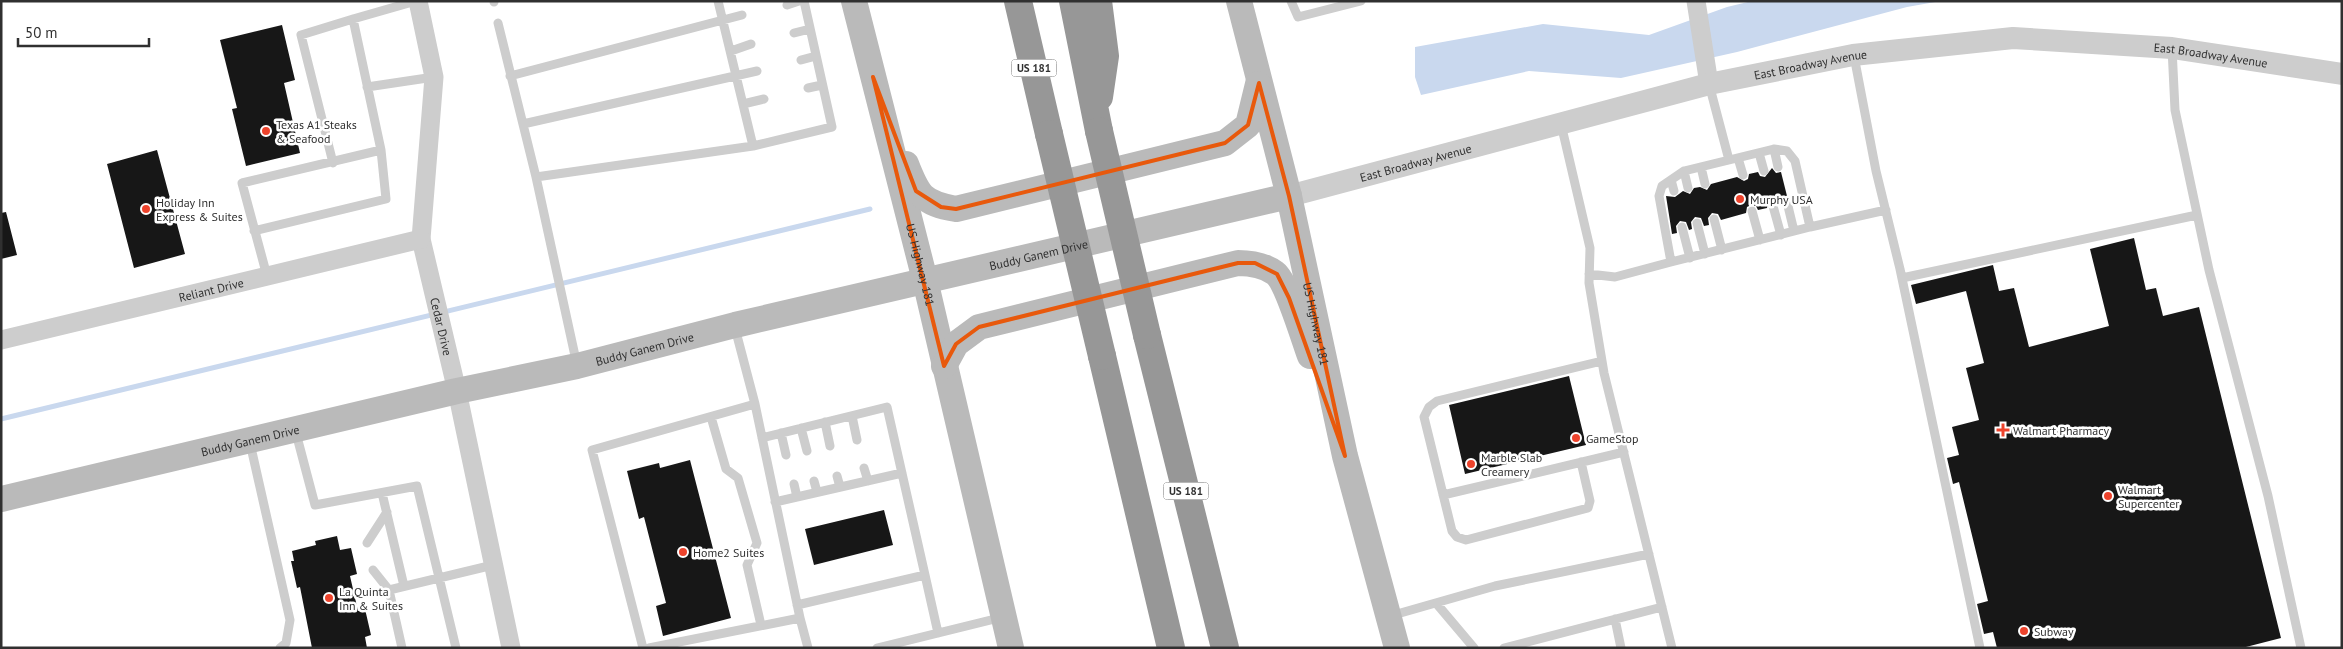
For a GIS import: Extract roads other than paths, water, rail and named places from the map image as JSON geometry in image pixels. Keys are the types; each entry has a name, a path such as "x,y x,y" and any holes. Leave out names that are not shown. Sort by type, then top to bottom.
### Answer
{"highway":[{"name":"US 181","path":"1018,1 1171,648"},
{"name":"US 181","path":"1073,1 1098,124 1147,335 1225,648"},
{"path":"1098,1 1105,56 1098,124"}],"main road":[{"name":"US Highway 181","path":"854,1 925,280 1011,648"},
{"name":"US Highway 181","path":"1239,1 1258,83 1289,196 1345,456 1390,616 1397,648"},
{"path":"873,77 916,191 929,201 956,209 1225,143 1248,125 1258,83"},
{"name":"Buddy Ganem Drive","path":"1,499 457,391 577,366 735,325 1289,196"},
{"path":"944,366 956,344 979,327 1238,263 1255,263 1276,274 1289,298 1345,456"}],"street":[{"name":"Cedar Drive","path":"417,1 434,77 421,239 457,391 511,648"},
{"path":"1697,9 1709,84"},
{"name":"East Broadway Avenue","path":"1289,196 1709,84 1853,55 2013,38 2172,48 2342,74"},
{"name":"Reliant Drive","path":"1,340 421,239"}],"lane":[{"path":"333,163 301,35 417,1"},
{"path":"718,1 754,146"},
{"path":"787,4 799,1"},
{"path":"536,177 754,146 832,127 804,1"},
{"path":"1291,1 1298,17 1345,3 1361,1"},
{"path":"510,76 742,14"},
{"path":"254,231 386,199 380,150 353,19"},
{"path":"498,23 536,177 577,366"},
{"path":"794,33 810,29"},
{"path":"730,51 751,44"},
{"path":"2172,48 2174,110 2209,270 2268,496 2301,648"},
{"path":"1853,55 1980,648"},
{"path":"801,60 816,56"},
{"path":"523,124 757,71"},
{"path":"368,88 434,77"},
{"path":"1709,84 1733,159 1743,175"},
{"path":"808,88 822,85"},
{"path":"743,104 764,99"},
{"path":"1560,124 1590,248 1590,274 1602,361 1672,648"},
{"path":"1672,262 1659,196 1662,186 1684,171 1774,149 1787,152 1795,161 1810,227"},
{"path":"1774,149 1778,167"},
{"path":"268,276 242,183 333,163 380,150"},
{"path":"1759,153 1764,171"},
{"path":"1701,167 1705,184"},
{"path":"1684,171 1688,188"},
{"path":"1671,180 1674,192"},
{"path":"1787,202 1794,231"},
{"path":"1773,206 1781,235"},
{"path":"1590,274 1615,277 1810,227 1886,210"},
{"path":"1752,211 1760,240"},
{"path":"1902,278 2197,215"},
{"path":"1714,219 1722,250"},
{"path":"1697,223 1705,254"},
{"path":"1682,227 1690,258"},
{"path":"735,325 755,404 797,606 808,648"},
{"path":"1581,462 1590,502 1588,508 1466,540 1452,532 1424,417 1429,407 1437,401 1602,361"},
{"path":"643,648 592,450 755,404"},
{"path":"762,438 887,407 938,633"},
{"path":"852,416 858,440"},
{"path":"710,417 726,469 738,478 757,543 747,565 761,625"},
{"path":"825,422 830,446"},
{"path":"801,428 807,451"},
{"path":"295,430 315,504 416,486 456,648"},
{"path":"781,433 786,455"},
{"path":"250,440 290,620 286,643 280,648"},
{"path":"1443,495 1624,452"},
{"path":"864,468 868,481"},
{"path":"775,502 902,473"},
{"path":"838,476 840,487"},
{"path":"814,481 817,492"},
{"path":"794,484 797,497"},
{"path":"382,493 404,586"},
{"path":"367,543 387,512"},
{"path":"1390,616 1495,586 1649,554"},
{"path":"389,590 493,565"},
{"path":"373,570 389,590 402,648"},
{"path":"797,606 925,575"},
{"path":"1436,603 1474,648"},
{"path":"1504,648 1662,607"},
{"path":"877,648 901,645 938,633 1004,616"},
{"path":"649,648 800,618"},
{"path":"1615,619 1622,648"}],"water":[{"path":"1752,1 1941,1 1907,7 1737,52 1621,78 1529,71 1421,95 1415,77 1415,47 1543,24 1649,35 1727,7"}],"waterway":[{"path":"1,419 870,209"}],"place":[{"name":"Texas A1 Steaks & Seafood","path":"266,131"},
{"name":"Murphy USA","path":"1740,199"},
{"name":"Holiday Inn Express & Suites","path":"146,209"},
{"name":"Walmart Pharmacy","path":"2003,430"},
{"name":"GameStop","path":"1576,438"},
{"name":"Marble Slab Creamery","path":"1471,464"},
{"name":"Walmart Supercenter","path":"2108,496"},
{"name":"Home2 Suites","path":"683,552"},
{"name":"La Quinta Inn & Suites","path":"329,598"},
{"name":"Subway","path":"2024,631"}]}
